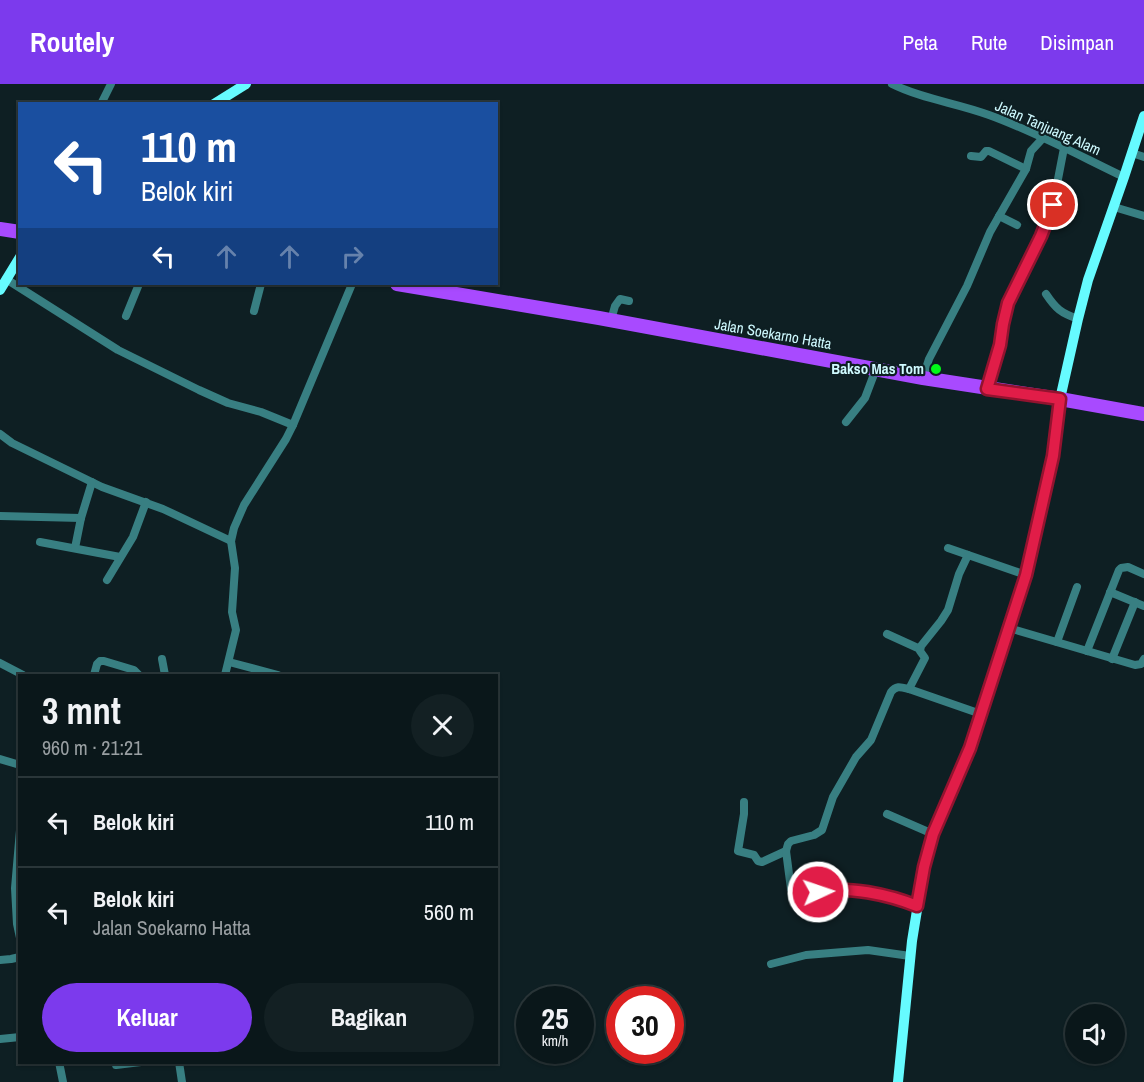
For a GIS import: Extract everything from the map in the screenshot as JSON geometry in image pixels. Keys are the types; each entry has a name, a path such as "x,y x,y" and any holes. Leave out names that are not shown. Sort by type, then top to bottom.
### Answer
{"highway":[{"path":"0,229 18,232"},
{"name":"Jalan Soekarno Hatta","path":"403,285 611,320 923,378 1144,414"}],"street":[{"path":"102,102 111,84"},
{"path":"217,102 246,84"},
{"name":"Jalan Tanjuang Alam","path":"892,84 910,92 987,114 1124,177"},
{"path":"898,1082 910,956 924,867 933,834 970,748 1026,575 1053,456 1060,399 1088,280 1144,119"},
{"path":"923,378 929,360 999,216 1026,168 1031,152 1043,138"},
{"path":"987,389 1000,345 1008,303 1041,236 1053,205 1064,148"},
{"path":"971,156 981,157 989,151 1026,168"},
{"path":"1132,153 1144,157"},
{"path":"1114,207 1144,216"},
{"path":"999,216 1017,225"},
{"path":"0,290 18,260"},
{"path":"6,279 118,350 228,403 261,412 293,425"},
{"path":"126,316 139,285"},
{"path":"254,311 261,285"},
{"path":"225,674 236,630 231,612 235,568 231,541 236,521 293,425 352,285"},
{"path":"1046,294 1058,310 1078,319"},
{"path":"611,320 617,301 620,299 630,301"},
{"path":"846,422 865,398 876,369"},
{"path":"0,434 12,443 102,487 163,509 231,541"},
{"path":"75,548 92,482"},
{"path":"107,579 133,537 146,502"},
{"path":"0,516 81,518"},
{"path":"39,542 120,556"},
{"path":"948,548 1026,575"},
{"path":"920,648 948,610 958,574 968,555"},
{"path":"1086,651 1121,567 1128,567 1144,574"},
{"path":"1057,642 1077,587"},
{"path":"1110,592 1144,606"},
{"path":"1112,659 1135,602"},
{"path":"1008,628 1135,665 1141,664 1144,659"},
{"path":"887,634 920,648"},
{"path":"909,689 925,657 920,648"},
{"path":"162,659 165,674"},
{"path":"94,674 100,661 134,670 138,674"},
{"path":"229,662 274,674"},
{"path":"0,663 21,674"},
{"path":"917,906 899,898 831,889 800,898 795,896 791,889 786,850 788,844 791,841 814,836 822,830 833,797 856,757 871,740 894,688 909,689 981,714"},
{"path":"0,759 18,764"},
{"path":"744,802 738,851 754,855 758,861 762,862 786,850"},
{"path":"887,814 933,834"},
{"path":"18,852 15,888 18,929"},
{"path":"771,964 806,956 868,950 910,956"},
{"path":"0,960 18,957"},
{"path":"0,1039 18,1037"},
{"path":"59,1064 63,1082"},
{"path":"116,1065 124,1064"},
{"path":"179,1064 182,1082"}],"place":[{"name":"Bakso Mas Tom","path":"936,369"}],"route":[{"path":"818,892 831,889 888,896 917,906 933,834 970,748 1026,575 1053,456 1060,399 987,389 1012,291 1041,236 1053,205"}]}
